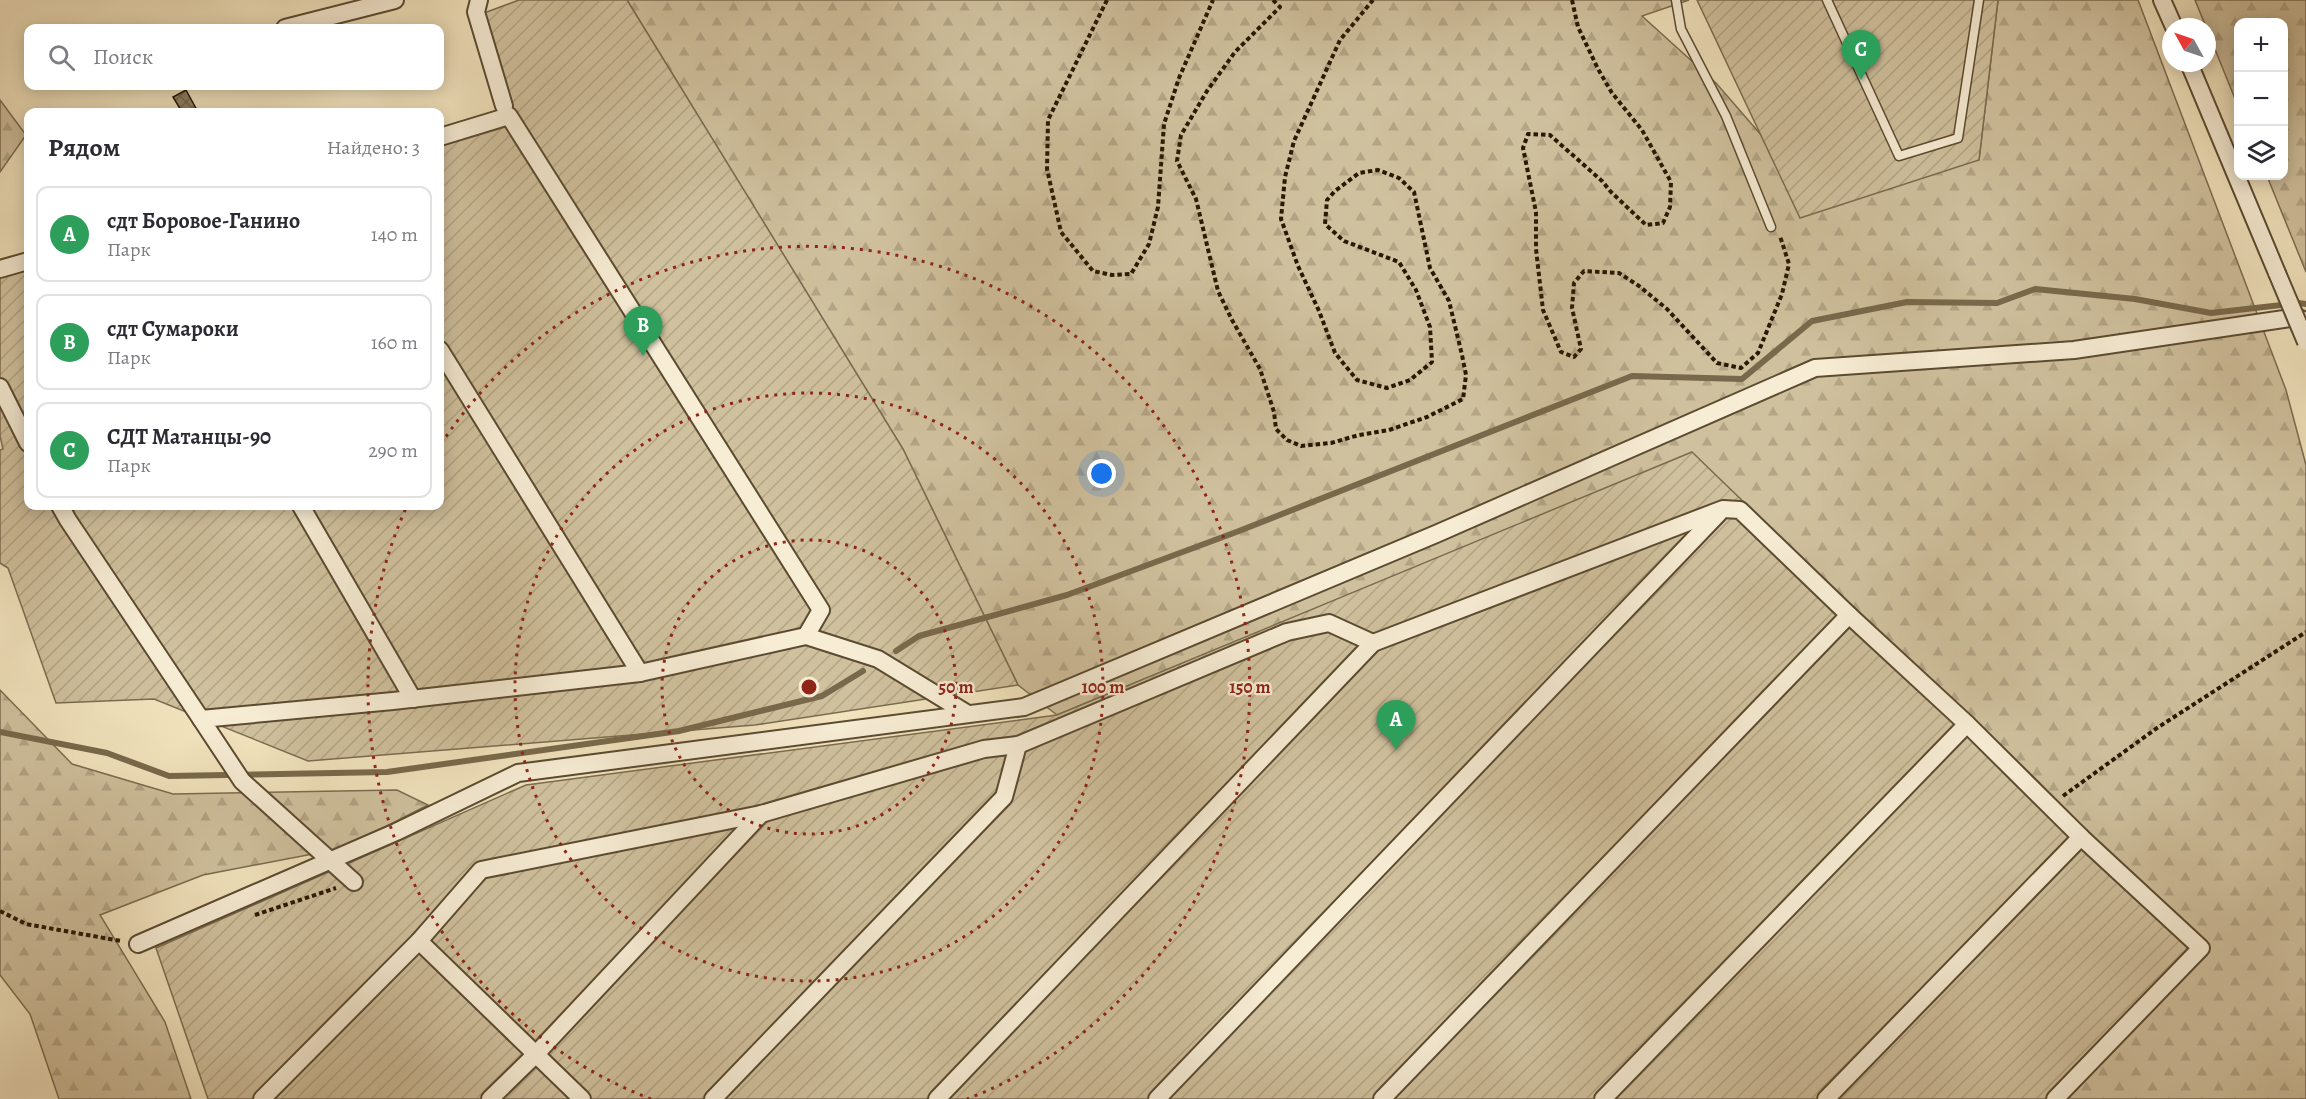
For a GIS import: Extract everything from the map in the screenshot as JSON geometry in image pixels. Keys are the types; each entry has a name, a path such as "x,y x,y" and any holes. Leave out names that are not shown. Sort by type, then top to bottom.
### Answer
{"street":[{"path":"301,24 395,0"},
{"path":"478,0 476,12 504,106"},
{"path":"2162,0 2170,18"},
{"path":"2193,72 2306,342"},
{"path":"444,136 509,116 821,610 806,636"},
{"path":"0,269 24,262"},
{"path":"138,944 396,832 518,773 1024,707 1425,539 1815,368 2074,350 2297,317 2306,322"},
{"path":"444,356 640,674"},
{"path":"0,387 24,435"},
{"path":"1158,1099 1723,509"},
{"path":"937,1099 1373,643 1723,509 1740,510 1967,724 2081,837 2201,948 2055,1099"},
{"path":"62,510 242,780 354,882"},
{"path":"303,510 413,699"},
{"path":"1382,1099 1849,615"},
{"path":"262,1099 418,941 481,870 761,814 984,749 1018,745 1287,632 1329,623 1373,643"},
{"path":"201,718 413,699 640,674 806,636 878,659 968,714"},
{"path":"1603,1099 1967,724"},
{"path":"713,1099 1004,797 1018,745"},
{"path":"490,1099 536,1054 761,814"},
{"path":"1826,1099 2081,837"},
{"path":"418,941 582,1099"}],"lane":[{"path":"1676,0 1681,29 1726,116 1771,227"},
{"path":"1827,0 1899,156 1958,138 1978,0"}],"path":[{"path":"1107,0 1048,120 1047,169 1061,232 1094,271 1112,275 1131,274 1149,244 1158,207 1164,124 1179,78 1213,0"},
{"path":"1273,0 1280,7 1235,52 1187,124 1181,135 1177,161 1196,200 1218,291 1260,369 1274,412 1276,429 1287,440 1301,446 1331,443 1389,430 1427,417 1463,399 1466,375 1462,355 1449,301 1430,268 1414,192 1399,178 1378,170 1359,173 1335,190 1327,200 1325,224 1344,241 1399,262 1416,290 1430,327 1432,362 1410,380 1387,388 1357,380 1335,353 1281,219 1285,177 1294,141 1340,40 1373,0"},
{"path":"1572,0 1578,27 1598,69 1612,93 1642,130 1671,182 1670,207 1663,223 1646,225 1602,181 1550,135 1528,134 1523,148 1536,212 1536,249 1543,310 1560,352 1574,357 1581,349 1572,308 1574,284 1584,271 1619,273 1640,286 1667,309 1717,363 1742,368 1758,354 1782,294 1789,264 1780,236 1771,227"},
{"path":"2050,806 2157,728 2306,632"}],"green space":[{"path":"519,0 627,0 903,449 1018,685 755,725 308,761 154,699 56,703 8,568 0,563 0,450 3,449 0,436 0,276 24,265 24,510 444,510 444,136 509,116 484,13"},
{"path":"627,0 1689,0 1642,16 1716,83 1762,136 1979,160 1998,0 2138,0 2162,63 2162,72 2165,72 2286,390 2306,465 2306,1099 2061,1099 2209,952 1692,453 1057,715 1018,685 903,449"},
{"path":"1697,0 1998,0 1979,160 1800,218"},
{"path":"2195,0 2306,0 2306,272 2269,180 2288,180 2288,18 2234,18 2234,96 2216,52 2216,18 2202,18"},
{"path":"0,100 24,132 24,138 0,172"},
{"path":"1692,452 2209,952 2061,1099 208,1099 156,948 526,785 1057,715"},
{"path":"0,690 72,764 173,794 397,790 428,805 344,848 203,875 100,915 165,1022 191,1099 59,1099 30,1014 0,975"}],"building":[{"path":"186,90 196,108 180,108 173,97"}],"waterway":[{"path":"896,651 919,636 1067,595 1239,531 1632,376 1742,379 1812,321 1907,302 1997,303 2035,289 2135,299 2211,313 2306,304"},
{"path":"0,732 107,753 169,776 387,772 679,731 822,696 863,671"}],"place":[{"name":"СДТ Матанцы-90","path":"1861,80"},
{"name":"сдт Сумароки","path":"643,356"},
{"name":"сдт Боровое-Ганино","path":"1396,750"}]}
